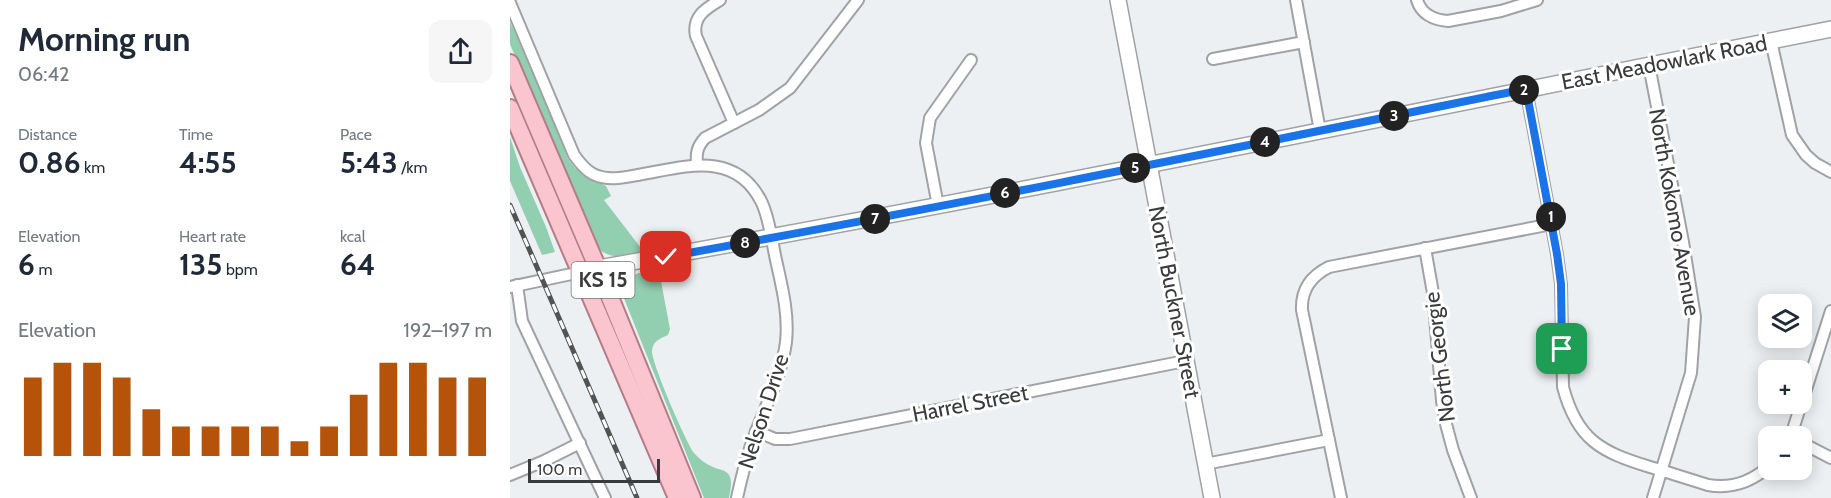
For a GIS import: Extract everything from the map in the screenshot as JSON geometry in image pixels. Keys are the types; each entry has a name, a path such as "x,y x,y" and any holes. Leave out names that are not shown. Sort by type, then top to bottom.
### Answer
{"main road":[{"name":"North Buckner Street","path":"1119,0 1212,498"},
{"name":"East Meadowlark Road","path":"589,270 1149,166 1831,29"},
{"name":"KS 15","path":"510,63 677,498"},
{"name":"KS 15","path":"510,108 589,270 692,498"}],"street":[{"path":"720,0 703,10 694,28 734,123"},
{"path":"697,164 696,153 700,143 710,135 759,110 790,88 858,0"},
{"path":"1296,0 1320,131"},
{"path":"1417,0 1427,14 1448,21 1501,11 1536,0"},
{"name":"Nelson Drive","path":"510,3 574,155 587,170 613,179 697,164 722,167 744,178 763,205 786,313 786,342 778,376 743,470 737,498"},
{"path":"1771,41 1792,135 1806,155 1831,172"},
{"path":"1214,59 1304,42"},
{"path":"938,206 926,143 930,118 971,60"},
{"name":"North Kokomo Avenue","path":"1648,65 1683,242 1695,317 1691,373 1653,498"},
{"path":"1526,89 1561,284 1563,387 1570,409 1584,432 1617,457 1708,485 1723,487 1741,484 1758,475"},
{"path":"1341,498 1302,310 1304,293 1308,284 1315,275 1329,267 1552,224"},
{"name":"North Georgie","path":"1425,248 1433,293 1441,394 1446,424 1453,450 1472,498"},
{"path":"589,270 514,286 522,321 605,498"},
{"path":"1812,370 1831,312"},
{"name":"Harrel Street","path":"756,431 775,439 790,439 1185,361"},
{"path":"1205,464 1329,440"},
{"path":"510,475 544,462 580,443"},
{"path":"1812,448 1831,458"}],"green space":[{"path":"510,22 539,84 568,159 575,168 606,186 611,196 604,200 644,252 613,256 596,246 510,44"},
{"path":"510,137 555,252 542,255 510,181"},
{"path":"653,272 660,276 670,329 668,335 654,344 652,350 662,384 694,453 705,463 729,475 731,483 729,498 704,498 621,291 623,281 629,277 639,273 646,276"}],"railway":[{"path":"510,205 637,498"}],"route":[{"path":"666,257 1149,166 1526,89 1557,254 1561,284 1562,349"}]}
